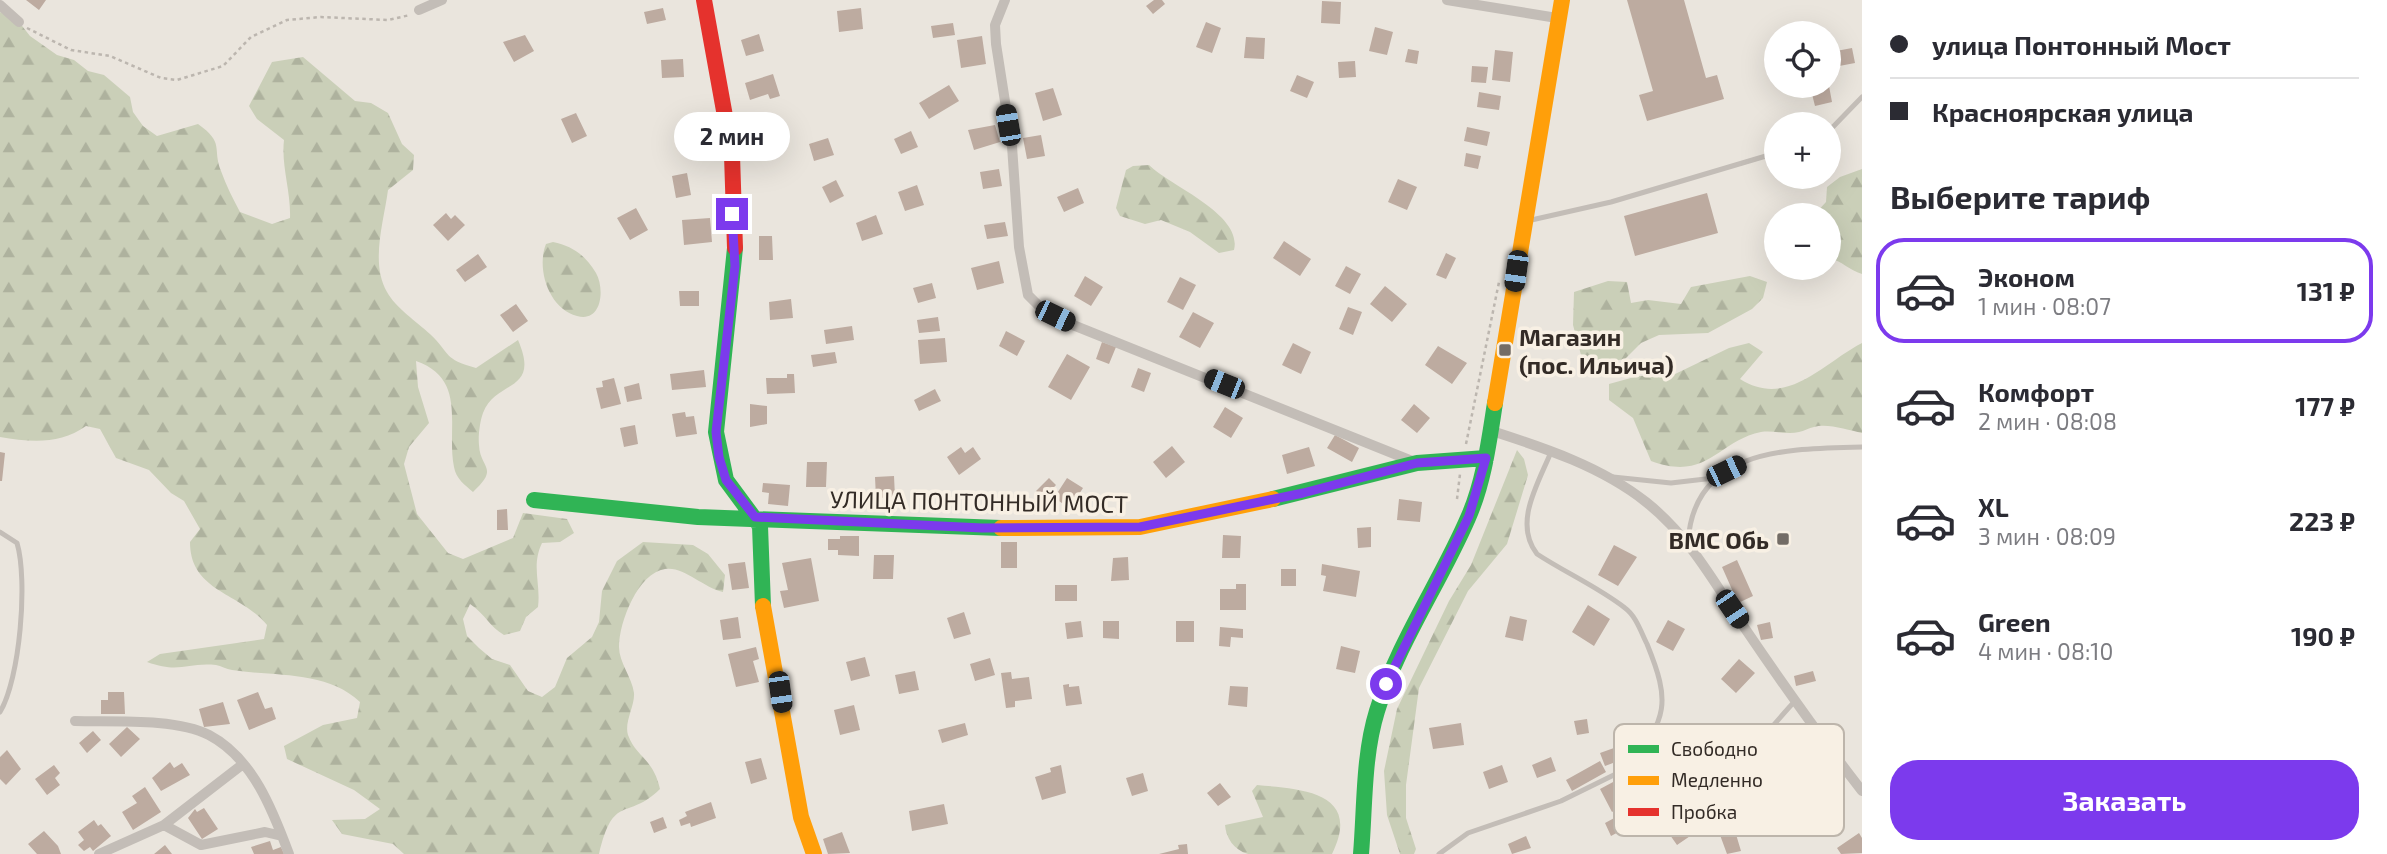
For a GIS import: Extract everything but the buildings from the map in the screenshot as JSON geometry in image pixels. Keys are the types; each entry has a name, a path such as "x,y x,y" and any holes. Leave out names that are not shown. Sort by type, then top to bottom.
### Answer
{"street":[{"path":"419,10 442,0"},
{"path":"704,0 732,155 735,266 716,432 719,457 726,480 755,517 762,541 762,605 801,817 814,854"},
{"name":"УЛИЦА ПОНТОННЫЙ МОСТ","path":"1005,0 995,25 996,44 1012,146 1019,247 1028,295 1034,303 1068,323 1417,463"},
{"path":"1447,0 1557,18"},
{"path":"1361,854 1370,738 1377,710 1402,647 1469,516 1486,458 1562,0"},
{"path":"0,5 19,22"},
{"path":"1492,432 1551,452 1606,476 1644,500 1688,543 1813,724"},
{"name":"УЛИЦА ПОНТОННЫЙ МОСТ","path":"534,500 698,517 755,517 982,528 1140,527 1303,493 1417,463 1486,458"},
{"path":"75,721 183,728 209,735 243,764 266,799 289,854"},
{"path":"99,854 164,825 243,764"},
{"path":"1844,766 1862,791"},
{"path":"164,825 201,845 265,832 282,836"}],"lane":[{"path":"1841,119 1862,97"},
{"path":"1524,222 1611,202 1764,157"},
{"path":"1688,543 1696,505 1716,478 1750,458 1767,454 1862,447"},
{"path":"1551,452 1530,505 1525,531 1529,543 1537,554 1627,609 1639,627 1659,675 1663,698 1659,724"},
{"path":"1606,476 1671,483 1716,478"},
{"path":"0,532 17,543 23,562 15,672 11,690 0,712"},
{"path":"1773,724 1796,700"},
{"path":"1438,854 1468,833 1561,801 1614,775"}],"path":[{"path":"19,22 71,50 110,57 161,78 177,80 223,66 251,37 287,20 321,17 388,20 419,10"},
{"path":"1456,508 1462,459 1500,274"}],"green space":[{"path":"0,12 19,22 30,36 57,55 74,60 88,71 104,75 130,97 133,112 143,126 157,136 198,124 215,141 221,171 240,212 272,224 290,218 284,140 257,119 249,106 272,62 303,57 355,101 371,103 388,113 402,144 414,155 413,170 388,190 379,255 379,268 387,292 401,309 458,362 476,368 518,340 524,357 524,369 520,377 489,402 483,413 479,445 487,472 473,492 459,478 454,467 449,392 443,380 432,369 416,361 418,387 429,423 409,447 404,464 417,514 448,553 463,559 513,538 523,513 567,519 574,533 560,542 542,543 537,559 538,607 526,617 520,631 504,635 470,604 463,619 467,636 492,659 510,665 528,691 542,697 555,687 567,658 592,637 599,622 602,591 617,561 643,542 693,545 708,554 725,575 723,592 679,571 665,569 655,572 646,579 626,612 619,647 634,693 627,730 631,742 653,771 660,789 648,799 616,815 610,822 599,854 404,854 393,844 342,834 332,820 365,819 380,809 354,790 287,759 284,746 323,725 357,718 360,702 332,684 316,680 232,670 216,665 168,667 147,662 160,654 264,639 267,625 244,605 207,582 192,559 190,542 200,529 184,501 171,493 149,470 116,458 100,429 86,426 66,436 44,440 0,437"},
{"path":"1149,165 1217,213 1234,237 1234,250 1219,253 1190,232 1161,220 1145,224 1120,216 1116,208 1126,170 1133,166"},
{"path":"1862,169 1862,274 1841,263 1841,203 1825,203 1827,189 1841,189 1841,177"},
{"path":"553,242 578,253 596,273 601,295 592,314 585,317 567,312 552,297 544,276 543,254 546,244"},
{"path":"1750,276 1767,282 1763,298 1752,309 1708,333 1659,335 1641,343 1625,359 1594,364 1581,355 1573,325 1574,292 1608,281 1627,282 1631,303 1648,300 1681,304 1691,287"},
{"path":"1749,343 1763,352 1740,379 1757,387 1773,389 1804,380 1862,343 1862,433 1825,426 1794,433 1761,432 1733,443 1711,458 1686,467 1651,461 1633,418 1609,400 1609,384 1638,376 1673,375 1729,348"},
{"path":"1517,450 1524,459 1528,475 1507,544 1468,591 1419,688 1406,785 1406,818 1416,849 1414,854 1400,854 1387,815 1384,771 1397,709 1449,601 1471,565"},
{"path":"1257,785 1308,792 1322,797 1333,806 1339,817 1339,833 1332,854 1248,854 1235,846 1229,839 1225,825 1263,817 1252,791"}],"traffic: fast":[{"path":"735,248 716,432 726,480 760,526 763,606"},
{"path":"1361,854 1367,764 1377,711 1396,661 1474,504 1495,403"},
{"path":"1273,499 1417,463 1486,458"},
{"path":"534,500 698,517 1001,528"}],"traffic: slow":[{"path":"1495,403 1562,0"},
{"path":"1001,528 1140,527 1273,499"},
{"path":"763,606 801,817 814,854"}],"traffic: jam":[{"path":"704,0 732,155 735,248"}],"place":[{"name":"Магазин (пос. Ильича)","path":"1505,350"},
{"name":"ВМС Обь","path":"1783,539"}],"route":[{"path":"732,214 735,266 716,432 719,457 726,480 755,517 982,528 1140,527 1303,493 1417,463 1486,458 1469,516 1450,557 1421,608 1386,684"}]}
